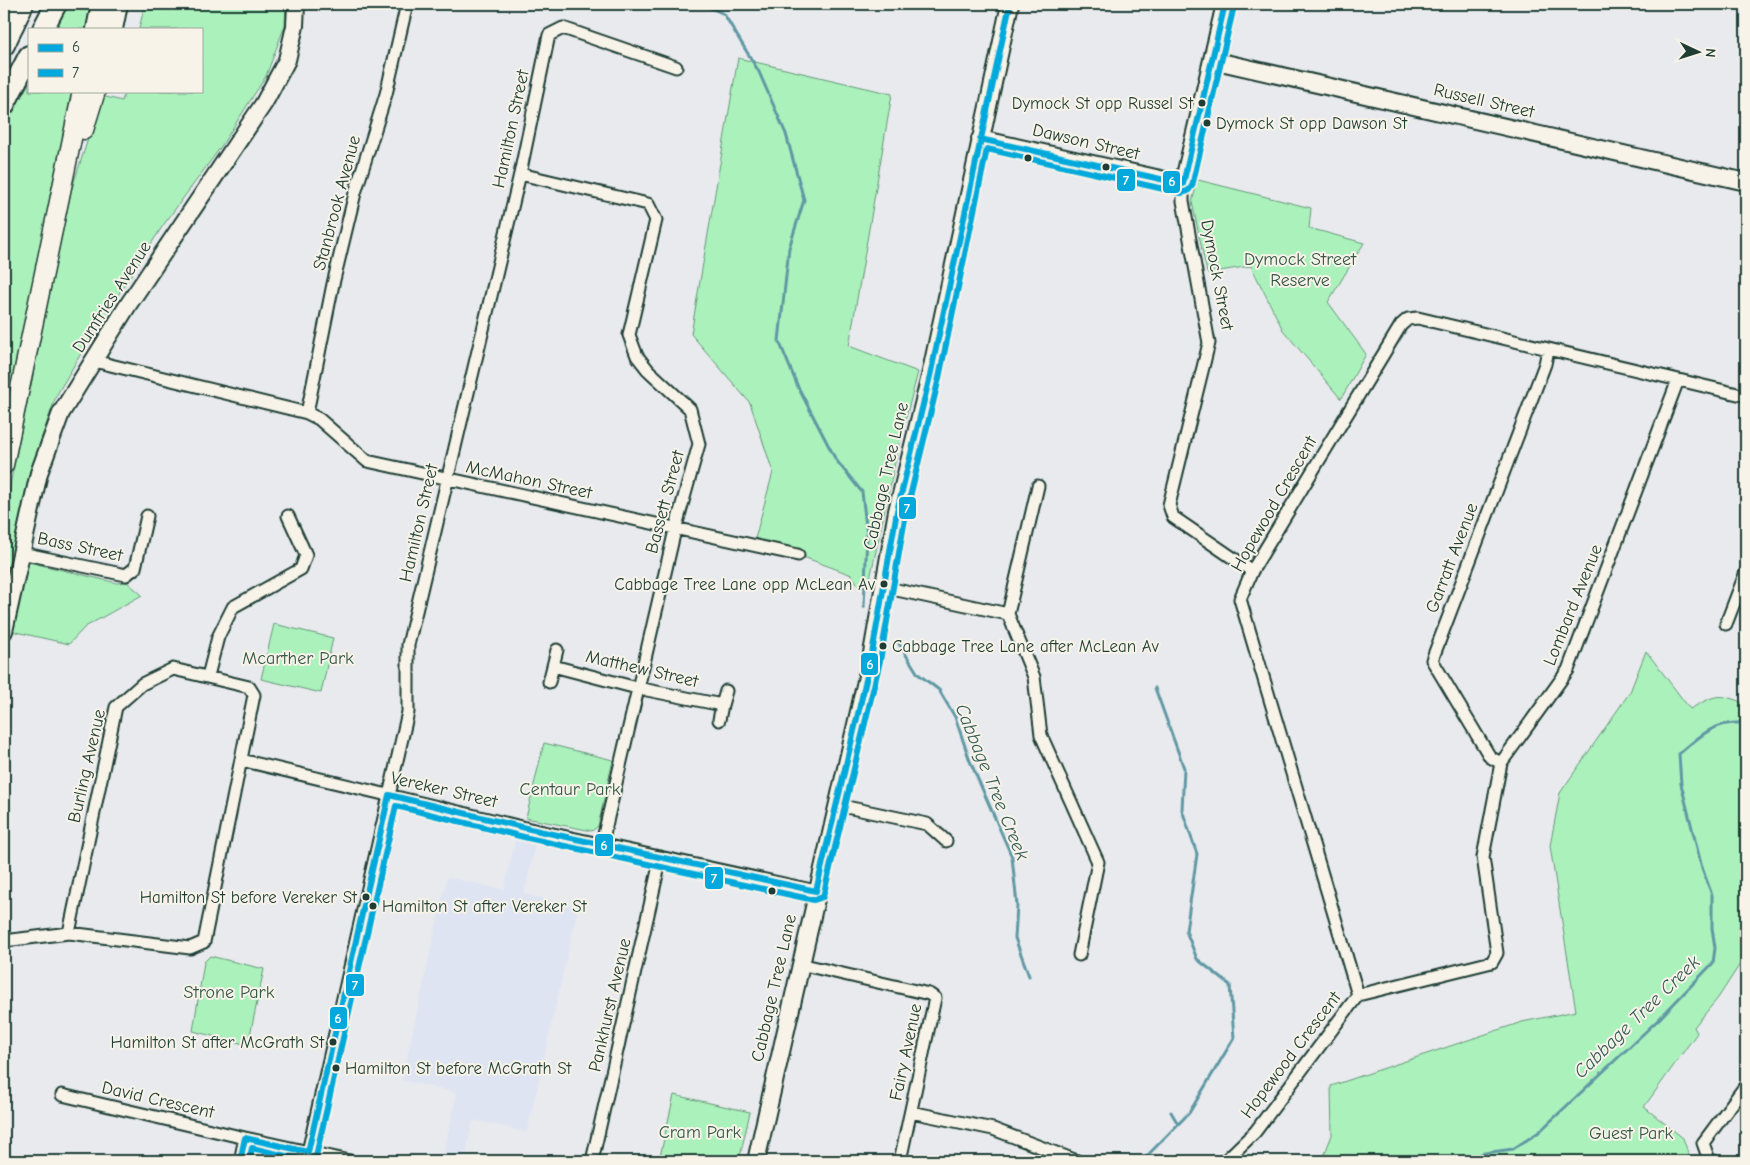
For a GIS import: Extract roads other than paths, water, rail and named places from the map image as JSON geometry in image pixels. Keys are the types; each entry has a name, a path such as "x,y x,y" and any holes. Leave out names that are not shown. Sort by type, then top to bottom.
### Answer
{"highway":[{"path":"4,45 23,4"},
{"path":"38,28 50,4"},
{"path":"44,28 56,4"},
{"path":"95,28 100,4"},
{"path":"112,28 118,4"},
{"path":"4,88 28,47"},
{"path":"4,105 28,58"}],"main road":[{"name":"Dumfries Avenue","path":"4,631 39,473 58,422 128,305 264,103 287,60 295,26 296,4"},
{"name":"Cabbage Tree Lane","path":"756,1161 816,892 871,659 897,511 930,376 1010,4"},
{"name":"Dymock Street","path":"1184,184 1225,4"},
{"name":"Russell Street","path":"1212,60 1746,182"},
{"path":"4,464 57,219 69,147 82,92"},
{"path":"57,219 96,92"},
{"name":"Dawson Street","path":"980,138 1184,184"}],"street":[{"name":"Stanbrook Avenue","path":"307,413 333,284 355,193 386,94 406,4"},
{"name":"Hamilton Street","path":"308,1152 408,712 408,645 520,174 549,35 563,28 676,67"},
{"name":"Bassett Street","path":"520,174 648,204 656,220 629,335 637,356 648,370 690,409 699,444 675,530 602,844"},
{"name":"Dymock Street","path":"1184,184 1183,201 1209,343 1169,505 1173,517 1252,572"},
{"name":"Hopewood Crescent","path":"1224,1161 1255,1132 1358,994 1240,599 1252,572 1401,325 1408,319 1418,318 1746,396"},
{"name":"Garratt Avenue","path":"1501,763 1490,757 1432,660 1545,364 1548,350"},
{"name":"McMahon Street","path":"94,361 307,413 319,419 367,462 675,530 798,555"},
{"name":"Lombard Avenue","path":"1358,994 1492,962 1497,954 1483,857 1501,763 1568,670 1678,380"},
{"path":"1038,486 1008,614 1034,677 1040,735 1098,862 1079,955"},
{"name":"Bass Street","path":"21,552 126,576 135,568 147,516"},
{"path":"208,676 218,637 233,608 301,569 306,555 288,516"},
{"path":"1726,624 1746,572"},
{"path":"883,587 1008,614"},
{"path":"549,682 557,650"},
{"name":"Matthew Street","path":"553,666 638,688 722,706"},
{"name":"Burling Avenue","path":"173,669 208,676 249,687 254,695 204,942 190,948 69,933 116,707 142,684 173,669"},
{"path":"719,720 726,691"},
{"name":"Vereker Street","path":"241,760 816,892"},
{"path":"837,805 927,824 946,841"},
{"name":"Pankhurst Avenue","path":"592,1161 661,857"},
{"path":"4,941 69,933"},
{"name":"Fairy Avenue","path":"800,964 933,996 935,1001 900,1161"},
{"path":"1714,1161 1709,1160 1703,1143 1746,1085"},
{"name":"David Crescent","path":"62,1095 350,1161"},
{"path":"911,1112 993,1129 1076,1161"},
{"path":"240,1161 245,1138"}],"waterway":[{"name":"Cabbage Tree Creek","path":"702,4 724,14 759,72 786,134 804,200 789,248 779,341 798,387 836,460 862,492 867,535 864,607"},
{"name":"Cabbage Tree Creek","path":"898,642 918,674 939,690 955,717 970,761 1012,857 1017,905 1015,938 1029,976"},
{"path":"1142,1161 1189,1113 1234,1038 1230,985 1197,959 1186,931 1197,854 1182,810 1184,768 1155,688"},
{"name":"Cabbage Tree Creek","path":"1463,1161 1485,1153 1513,1149 1539,1132 1659,1019 1713,963 1715,948 1712,928 1712,895 1702,868 1681,784 1679,754 1710,730 1726,724 1746,723"},
{"name":"Cabbage Tree Creek","path":"1171,1112 1178,1124"}],"place":[{"name":"Dymock St opp Russel St","path":"1202,103"},
{"name":"Dymock St opp Dawson St","path":"1207,123"},
{"name":"Cabbage Tree Lane opp McLean Av","path":"884,584"},
{"name":"Cabbage Tree Lane after McLean Av","path":"883,646"},
{"name":"Hamilton St before Vereker St","path":"366,897"},
{"name":"Hamilton St after Vereker St","path":"373,906"},
{"name":"Hamilton St after McGrath St","path":"333,1042"},
{"name":"Hamilton St before McGrath St","path":"336,1068"}],"park label":[{"name":"Dymock Street Reserve","path":"1300,269"},
{"name":"Mcarther Park","path":"298,658"},
{"name":"Centaur Park","path":"570,789"},
{"name":"Strone Park","path":"229,992"},
{"name":"Cram Park","path":"700,1132"},
{"name":"Guest Park","path":"1631,1133"}]}
